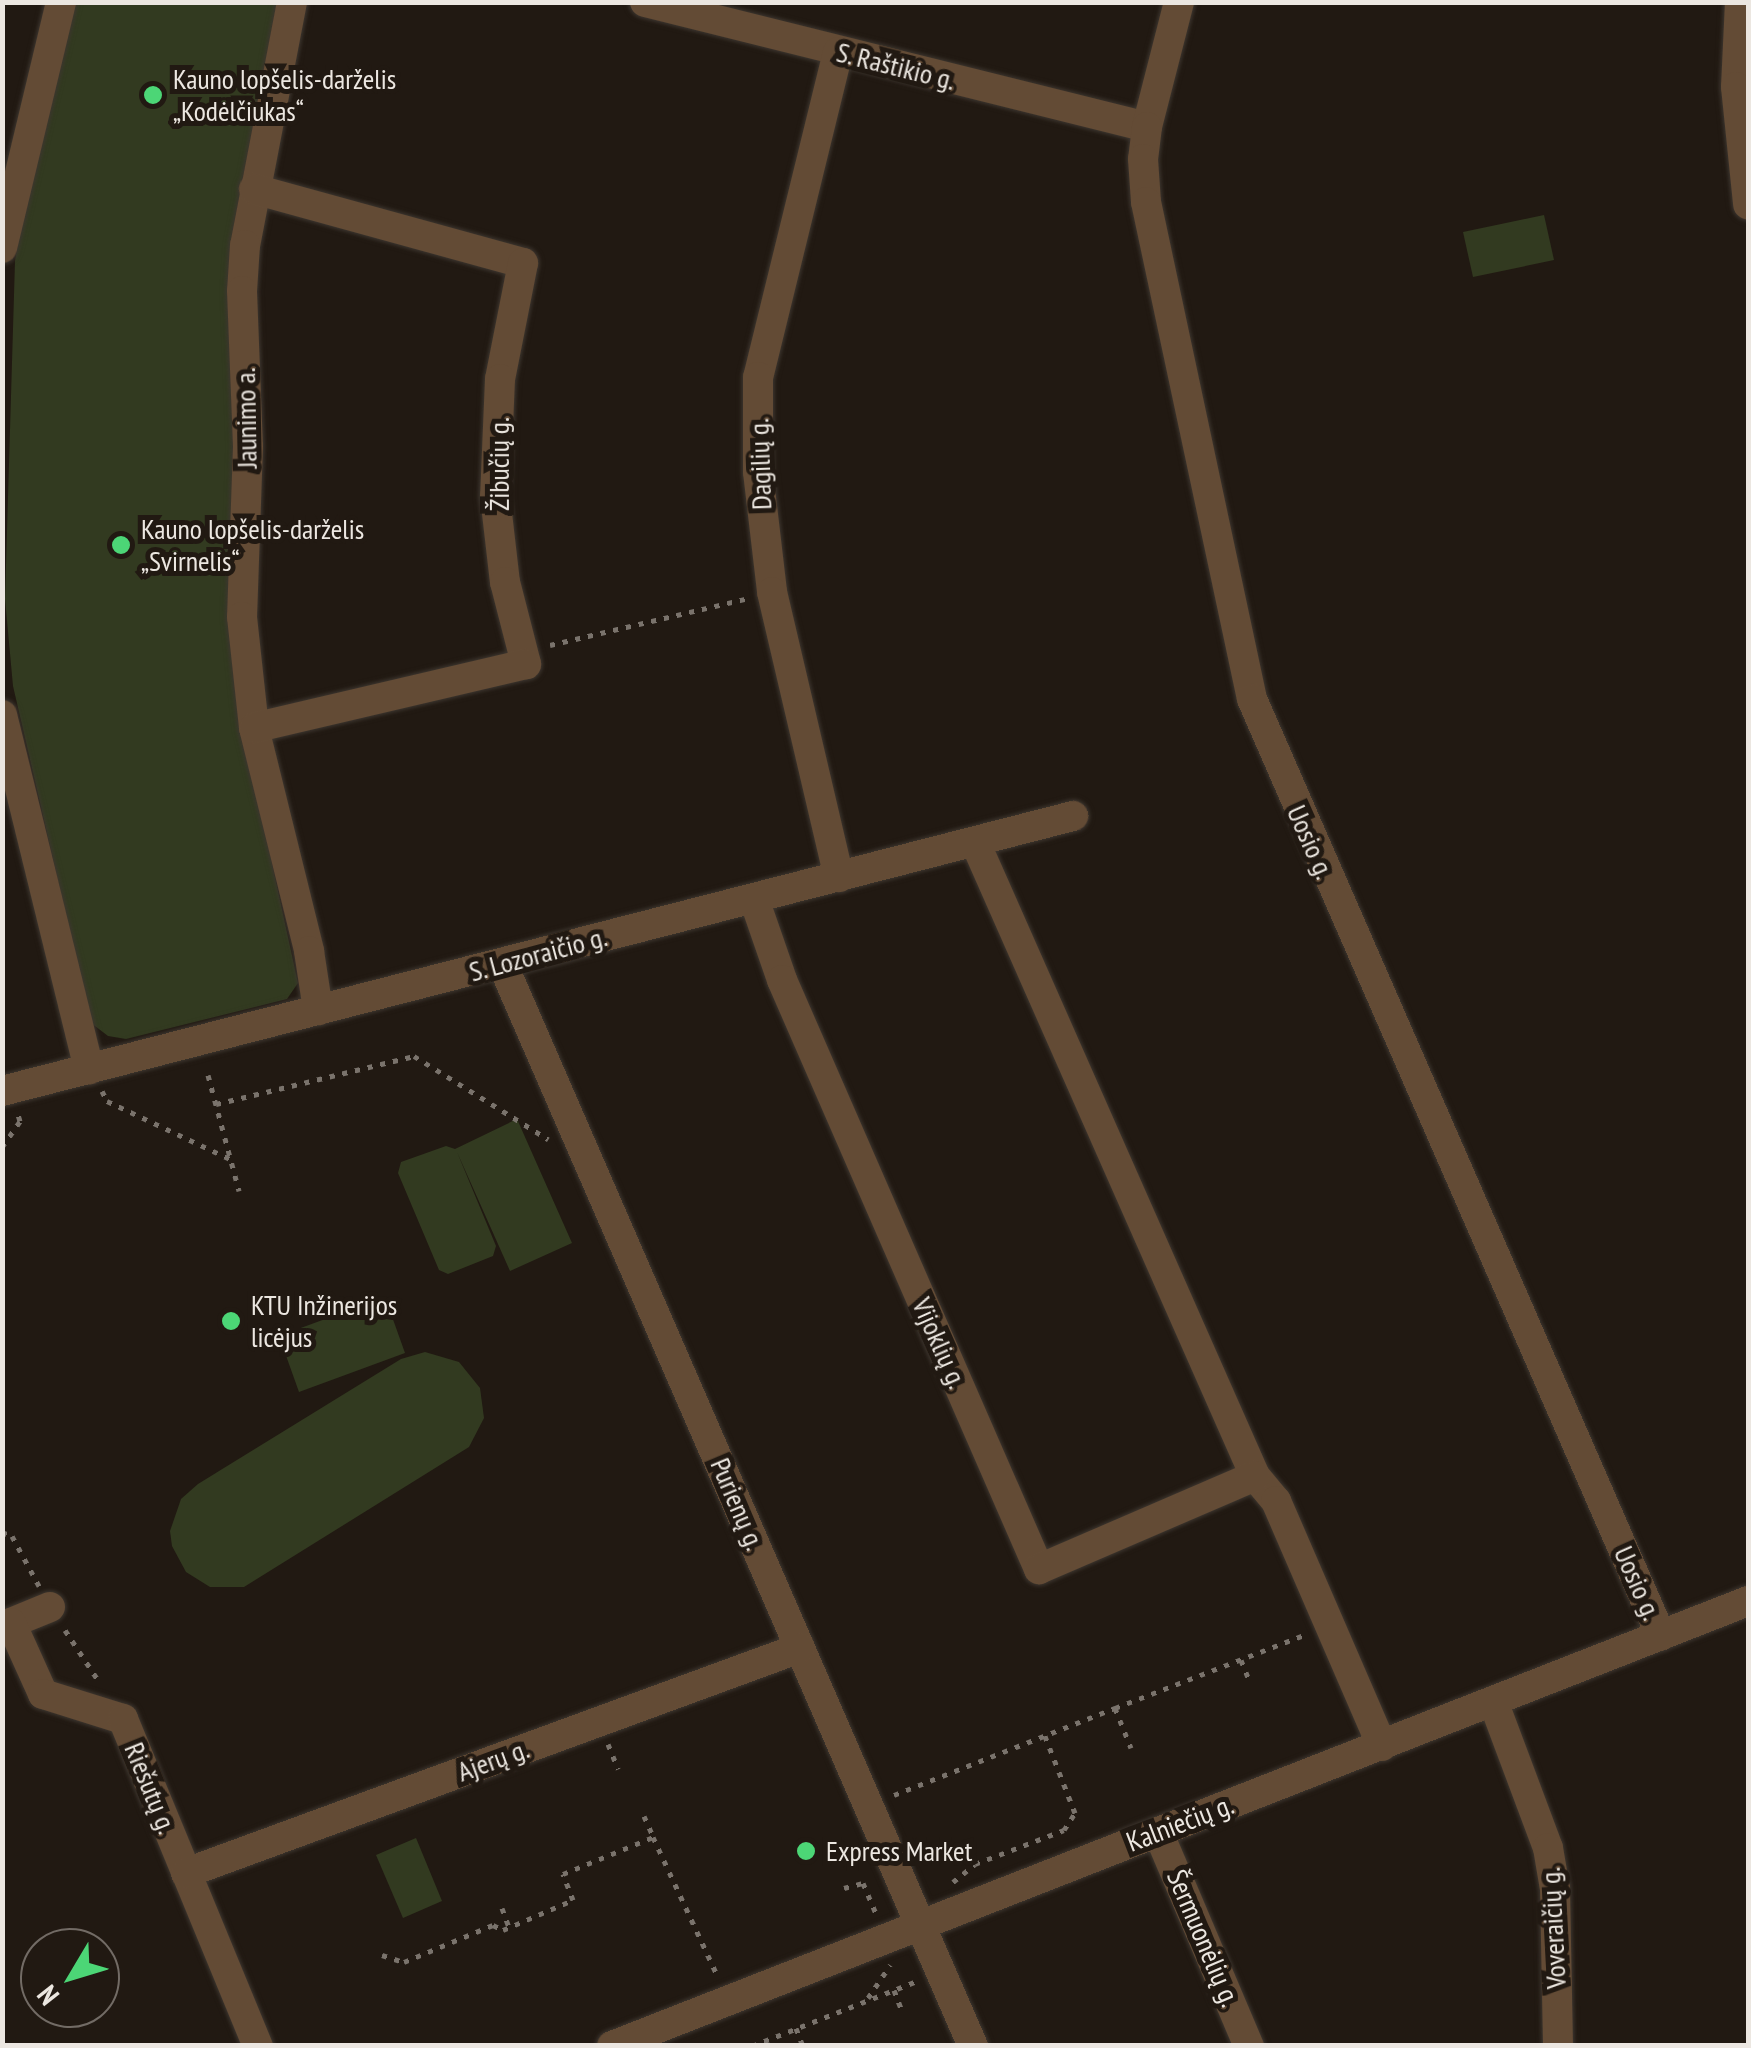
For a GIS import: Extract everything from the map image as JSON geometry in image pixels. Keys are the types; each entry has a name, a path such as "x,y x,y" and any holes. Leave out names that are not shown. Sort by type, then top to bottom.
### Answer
{"street":[{"path":"2,248 14,147 61,2"},
{"name":"Jaunimo a.","path":"292,2 254,189 242,291 248,446 242,617 254,728 309,951 318,1010"},
{"name":"S. Raštikio g.","path":"644,2 1148,127"},
{"name":"Uosio g.","path":"1178,2 1142,159 1146,202 1252,700 1661,1636"},
{"path":"1740,2 1736,86 1748,204"},
{"name":"Dagilių g.","path":"838,52 758,377 758,487 772,592 839,877"},
{"name":"Žibučių g.","path":"254,189 524,263 500,380 495,496 505,582 523,651"},
{"path":"254,728 526,664 523,651"},
{"path":"2,715 12,798 89,1069"},
{"name":"S. Lozoraičio g.","path":"7,1090 1073,816"},
{"path":"975,842 1255,1476 1276,1501 1382,1746"},
{"name":"Vijoklių g.","path":"754,899 782,980 1038,1569 1255,1476"},
{"name":"Purienų g.","path":"502,963 973,2046"},
{"name":"Kalniečių g.","path":"612,2046 1748,1601"},
{"name":"Riešutų g.","path":"50,1607 11,1623 43,1694 123,1720 258,2046"},
{"name":"Ajerų g.","path":"186,1873 800,1648"},
{"name":"Voveraičių g.","path":"1493,1701 1548,1848 1555,1888 1558,2046"},
{"name":"Šermuonėlių g.","path":"1158,1832 1250,2046"}],"path":[{"path":"523,651 772,592"},
{"path":"216,1104 414,1056 548,1139"},
{"path":"89,1069 107,1100 230,1159"},
{"path":"208,1075 239,1191"},
{"path":"2,1148 20,1122 7,1090"},
{"path":"868,1805 1330,1625"},
{"path":"1241,1659 1249,1680"},
{"path":"1116,1708 1131,1748"},
{"path":"948,1886 976,1864 1064,1830 1076,1813 1045,1736"},
{"path":"644,1816 729,2000"},
{"path":"382,1956 404,1962 492,1926 509,1927 573,1900 563,1874 653,1837"},
{"path":"502,1908 509,1927"},
{"path":"866,2000 894,1958"},
{"path":"752,2046 924,1978 909,1968"},
{"path":"894,1990 901,2008"},
{"path":"796,2028 802,2044"}],"green space":[{"name":"Kauno lopšelis-darželis „Svirnelis“","path":"71,3 277,3 234,224 242,726 298,983 287,999 126,1039 108,1036 91,1023 13,686 5,599 15,261 25,199"},
{"path":"1544,215 1554,260 1473,277 1463,232"},
{"path":"517,1119 572,1243 510,1271 457,1152 496,1246 493,1256 448,1274 439,1270 398,1173 401,1162 446,1146 455,1149"},
{"path":"385,1297 405,1353 299,1392 279,1336"},
{"path":"425,1352 459,1362 480,1388 484,1418 469,1447 244,1587 210,1587 186,1572 172,1546 170,1531 181,1499 198,1484 401,1359"},
{"path":"416,1838 442,1901 403,1918 376,1855"}],"place":[{"name":"Kauno lopšelis-darželis „Kodėlčiukas“","path":"153,95"},
{"name":"Kauno lopšelis-darželis „Svirnelis“","path":"121,545"},
{"name":"KTU Inžinerijos licėjus","path":"231,1321"},
{"name":"Express Market","path":"806,1851"}]}
